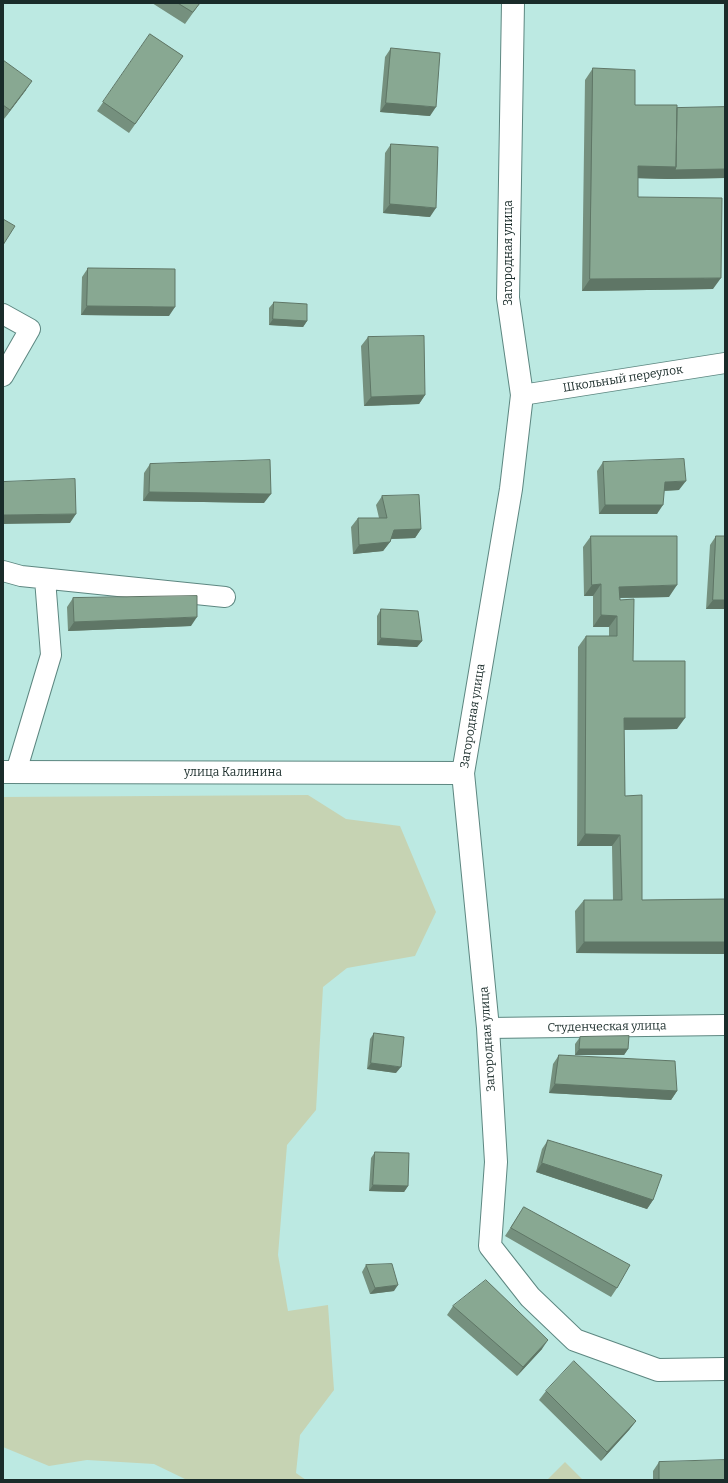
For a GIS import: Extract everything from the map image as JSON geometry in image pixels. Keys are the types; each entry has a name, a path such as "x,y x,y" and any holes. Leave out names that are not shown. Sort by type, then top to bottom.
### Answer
{"street":[{"name":"Загородная улица","path":"513,3 508,298 522,395 511,489 463,773 488,1028 496,1162 490,1246 530,1297 575,1340 658,1370 725,1369"},
{"path":"3,314 30,329 3,376"},
{"name":"Школьный переулок","path":"522,395 725,364"},
{"path":"3,571 20,576 45,579 225,596"},
{"path":"10,772 51,655 45,579"},
{"name":"улица Калинина","path":"10,772 463,773"},
{"name":"Студенческая улица","path":"488,1028 725,1025"}],"green space":[{"path":"308,795 346,819 400,826 436,912 415,956 347,968 323,987 316,1110 287,1145 278,1255 288,1311 328,1305 334,1390 300,1435 296,1473 306,1480 187,1480 154,1464 87,1460 49,1466 3,1447 3,797"},
{"path":"565,1462 583,1480 547,1480"}],"building":[{"path":"178,3 200,3 193,12"},
{"path":"150,34 183,56 135,124 103,102"},
{"path":"391,48 440,53 436,107 386,103"},
{"path":"3,60 32,81 10,110 3,105"},
{"path":"593,68 635,70 635,105 677,105 676,167 638,166 638,197 722,198 721,278 590,279"},
{"path":"725,107 725,169 675,170 677,108"},
{"path":"391,144 438,147 436,208 390,204"},
{"path":"3,219 15,226 3,245"},
{"path":"88,268 175,269 175,307 87,306"},
{"path":"274,302 307,304 307,321 273,319"},
{"path":"424,336 425,395 371,397 368,337"},
{"path":"684,459 686,481 665,482 663,505 605,505 603,462"},
{"path":"270,460 271,494 149,492 150,464"},
{"path":"75,479 76,514 3,515 3,482"},
{"path":"419,495 421,529 394,530 390,542 359,545 358,518 387,518 382,496"},
{"path":"591,536 677,536 677,585 619,587 620,600 634,599 633,661 685,661 685,718 624,718 625,796 642,795 642,900 725,899 725,942 584,942 584,900 622,900 620,835 585,834 586,636 617,636 617,616 601,615 601,584 592,585"},
{"path":"716,536 725,536 725,600 713,600"},
{"path":"197,596 197,617 74,622 73,598"},
{"path":"381,609 418,611 422,641 381,638"},
{"path":"374,1033 404,1037 401,1067 371,1063"},
{"path":"629,1036 628,1049 579,1049 580,1037"},
{"path":"559,1055 675,1061 677,1091 555,1084"},
{"path":"548,1140 662,1175 653,1200 542,1163"},
{"path":"375,1152 409,1153 408,1186 373,1185"},
{"path":"524,1207 630,1265 617,1288 511,1228"},
{"path":"392,1264 398,1285 375,1288 366,1265"},
{"path":"486,1280 548,1340 523,1367 453,1306"},
{"path":"574,1361 636,1421 607,1452 546,1391"},
{"path":"725,1460 725,1480 659,1480 659,1462"}]}
